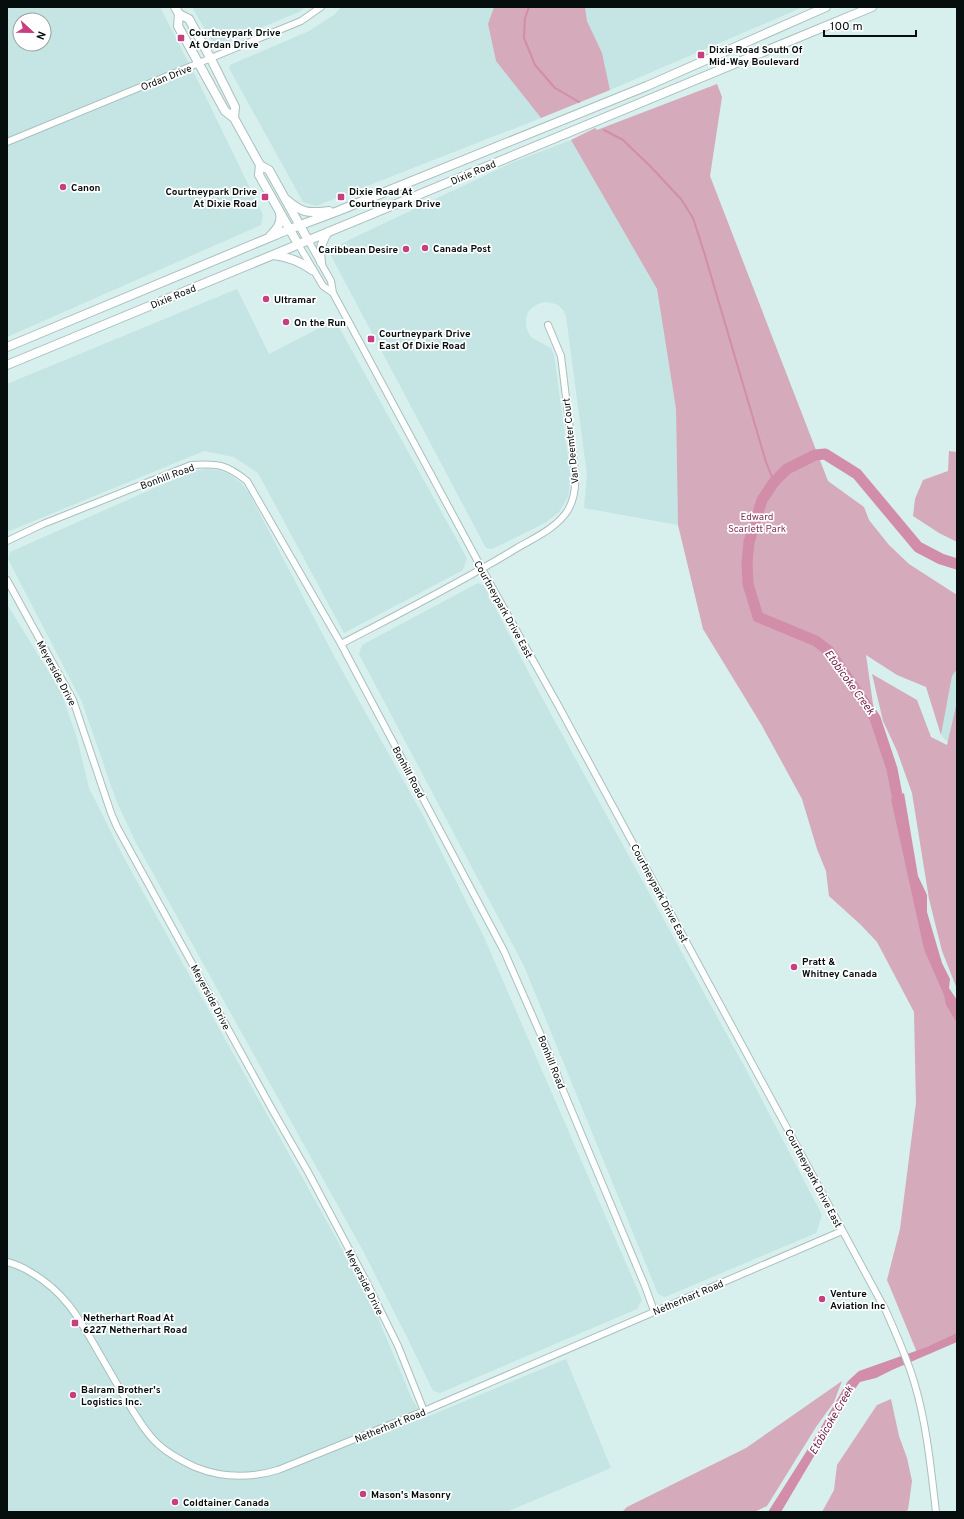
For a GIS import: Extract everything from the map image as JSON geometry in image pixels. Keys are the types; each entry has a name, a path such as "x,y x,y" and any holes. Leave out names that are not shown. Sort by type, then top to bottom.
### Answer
{"main road":[{"name":"Dixie Road","path":"7,347 299,225 338,211 647,86 826,7"},
{"name":"Dixie Road","path":"7,365 872,7"},
{"name":"Courtneypark Drive East","path":"177,11 189,19 211,59 235,107 234,118"},
{"name":"Courtneypark Drive East","path":"177,11 178,26 225,111 234,118 260,165 269,170 308,240"},
{"path":"647,86 652,98"},
{"path":"566,119 571,132"},
{"name":"Courtneypark Drive East","path":"260,165 259,175 298,244"},
{"path":"283,196 305,212 338,211"},
{"path":"267,239 277,229 280,223 279,210"},
{"path":"321,262 320,249 328,232"},
{"path":"273,255 288,257 303,263 312,270"}],"street":[{"name":"Ordan Drive","path":"7,142 301,21 321,7"},
{"name":"Courtneypark Drive East","path":"308,240 331,281 332,292 482,569 558,705 886,1311 904,1352 920,1405 936,1512"},
{"name":"Courtneypark Drive East","path":"298,244 312,270 323,286 332,292"},
{"name":"Van Deemter Court","path":"341,644 482,569 549,529 568,510 573,498 576,484 575,472 561,356 548,325"},
{"name":"Bonhill Road","path":"7,541 43,524 191,465 222,465 235,470 247,481 341,644 504,951 554,1065 560,1083 645,1286 654,1312"},
{"name":"Meyerside Drive","path":"7,580 73,700 110,813 117,827 275,1115 308,1172 367,1283 398,1346 424,1411"},
{"name":"Netherhart Road","path":"7,1262 22,1267 56,1289 72,1307 124,1396 146,1430 158,1444 174,1456 206,1471 227,1475 261,1475 278,1470 424,1411 842,1231"}],"shaded area":[{"path":"7,7 160,7 200,85 263,215 261,225 7,337"},
{"path":"192,7 306,7 299,12 220,45 211,40"},
{"path":"341,7 494,7 488,24 496,61 541,118 316,206 303,202 229,68 230,65 309,31 334,15"},
{"path":"585,7 803,7 610,90 602,53 587,21"},
{"path":"571,140 657,289 676,409 678,525 584,508 587,475 566,316 558,305 545,302 538,304 528,312 526,326 532,338 551,348 554,355 571,479 568,497 559,512 545,523 492,549 486,548 328,250 511,163"},
{"path":"237,289 269,354 335,320 467,558 463,570 344,633 258,473 234,457 204,451 7,532 7,384"},
{"path":"206,469 219,470 231,475 241,483 249,493 334,656 426,821 483,935 642,1300 637,1309 440,1393 433,1391 362,1249 135,841 116,800 82,702 8,559 10,552 193,471"},
{"path":"478,583 484,586 534,683 749,1075 822,1215 816,1233 665,1297 658,1294 524,966 359,654 362,645"},
{"path":"7,604 61,692 77,738 89,788 124,858 370,1299 412,1399 424,1418 566,1359 611,1468 506,1512 7,1512"},
{"path":"957,669 957,752 941,735 952,676"}],"green space":[{"path":"494,7 585,7 587,21 602,53 610,90 541,118 496,61 488,24"},
{"name":"Edward Scarlett Park","path":"717,84 722,97 710,176 828,481 864,507 869,520 889,545 909,564 957,595 957,669 952,676 941,735 926,687 897,675 866,655 875,718 892,769 925,936 957,1012 957,1340 918,1355 887,1280 900,1229 916,1103 914,1012 877,942 861,925 829,896 826,871 817,849 802,799 761,724 703,629 678,525 676,409 657,289 571,140 595,128 597,130"},
{"path":"949,451 957,452 957,542 939,533 913,516 915,499 923,480 948,471"},
{"path":"872,674 917,700 931,737 947,745 957,702 957,989 942,951 929,899 912,793 897,751 883,721"},
{"path":"842,1381 834,1402 816,1427 767,1506 754,1512 622,1512 627,1507 746,1448"},
{"path":"891,1399 899,1436 907,1458 912,1481 908,1510 904,1512 822,1512 834,1490 837,1465 877,1405"}],"water":[{"path":"904,793 918,876 927,895 927,912 942,963 950,979 949,988 957,1000 957,1023 946,1005 944,995 924,949 891,799"},
{"name":"Etobicoke Creek","path":"957,1333 957,1342 876,1378 860,1382 849,1397 781,1512 768,1512 813,1441 848,1381 859,1371 927,1347"}],"waterway":[{"path":"529,7 525,18 524,38 535,65 555,88 579,102"},
{"path":"604,130 623,140 650,166 681,199 693,218 766,462 774,482"},
{"name":"Etobicoke Creek","path":"900,811 892,769 875,718 829,651 816,641 758,617 748,584 747,563 749,542 762,500 774,482 787,469 815,455 825,454 857,474 918,547 941,559 957,564"}],"place":[{"name":"Courtneypark Drive At Ordan Drive","path":"181,38"},
{"name":"Dixie Road South Of Mid-Way Boulevard","path":"701,55"},
{"name":"Canon","path":"63,187"},
{"name":"Courtneypark Drive At Dixie Road","path":"265,197"},
{"name":"Dixie Road At Courtneypark Drive","path":"341,197"},
{"name":"Canada Post","path":"425,248"},
{"name":"Caribbean Desire","path":"406,249"},
{"name":"Ultramar","path":"266,299"},
{"name":"On the Run","path":"286,322"},
{"name":"Courtneypark Drive East Of Dixie Road","path":"371,339"},
{"name":"Pratt & Whitney Canada","path":"794,967"},
{"name":"Venture Aviation Inc","path":"822,1299"},
{"name":"Netherhart Road At 6227 Netherhart Road","path":"75,1323"},
{"name":"Balram Brother's Logistics Inc.","path":"73,1395"},
{"name":"Mason's Masonry","path":"363,1494"},
{"name":"Coldtainer Canada","path":"175,1502"}]}
